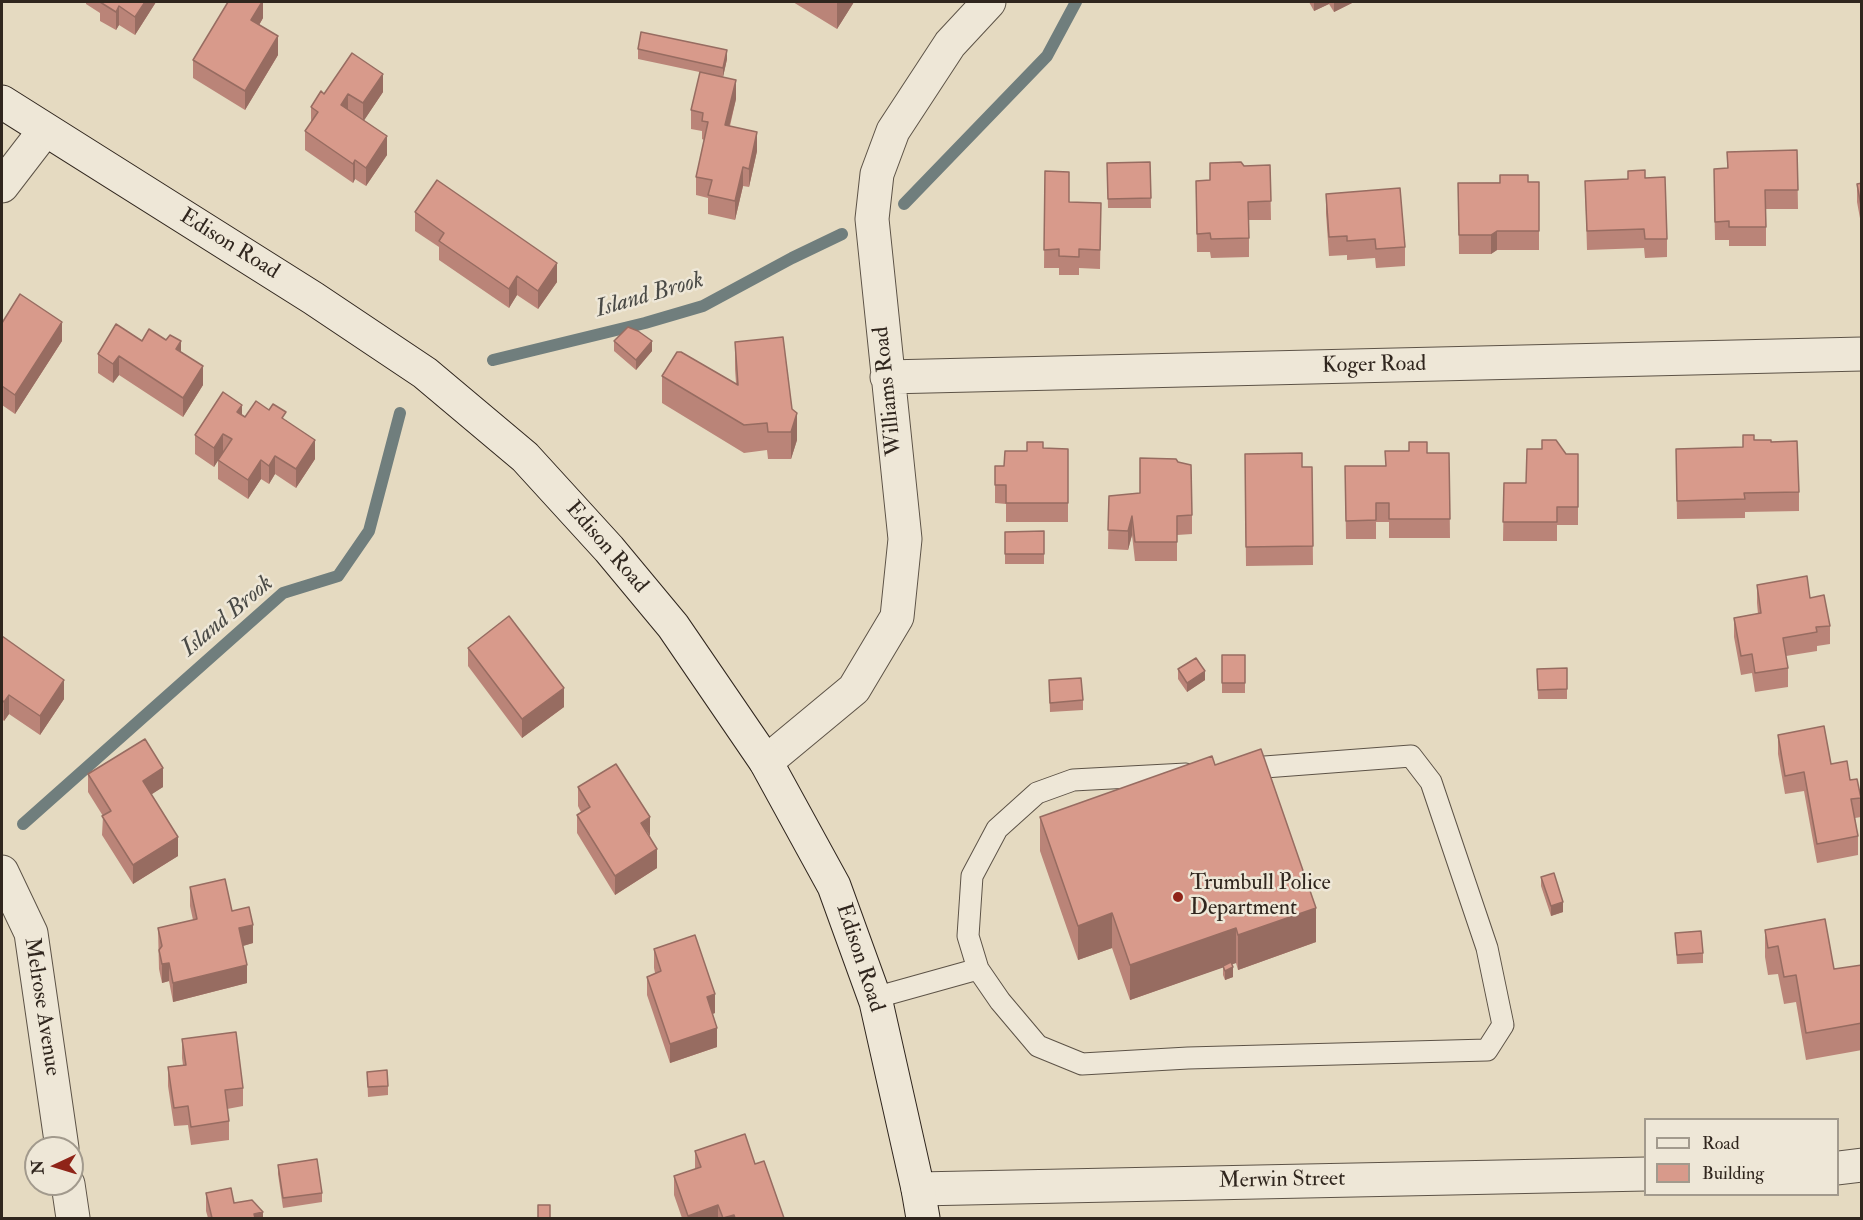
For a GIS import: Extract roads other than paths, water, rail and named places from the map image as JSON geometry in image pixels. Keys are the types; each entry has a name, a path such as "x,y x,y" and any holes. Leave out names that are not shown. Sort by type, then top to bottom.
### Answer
{"street":[{"name":"Williams Road","path":"766,762 854,689 897,617 905,539 872,219 877,174 893,131 950,44 989,2"},
{"name":"Edison Road","path":"2,102 313,298 425,373 525,457 609,549 673,626 766,762 834,886 874,998 921,1204"},
{"path":"2,186 45,130"},
{"name":"Koger Road","path":"887,377 1862,354"},
{"name":"Melrose Avenue","path":"2,872 31,933 60,1136"},
{"path":"1839,1168 1862,1165"},
{"name":"Merwin Street","path":"921,1204 1644,1174"},
{"path":"70,1196 73,1218"}],"lane":[{"path":"1411,756 1431,782 1487,948 1503,1025 1487,1050 1188,1058 1082,1064 1038,1046 1000,1001 978,969 968,936 972,876 997,829 1037,793 1072,780 1411,756"},
{"path":"874,998 978,969"}],"waterway":[{"name":"Island Brook","path":"904,204 1047,56 1076,2"},
{"name":"Island Brook","path":"493,360 645,323 703,306 842,234"},
{"name":"Island Brook","path":"23,824 283,593 338,576 369,531 400,413"}],"place":[{"name":"Trumbull Police Department","path":"1178,897"}]}
